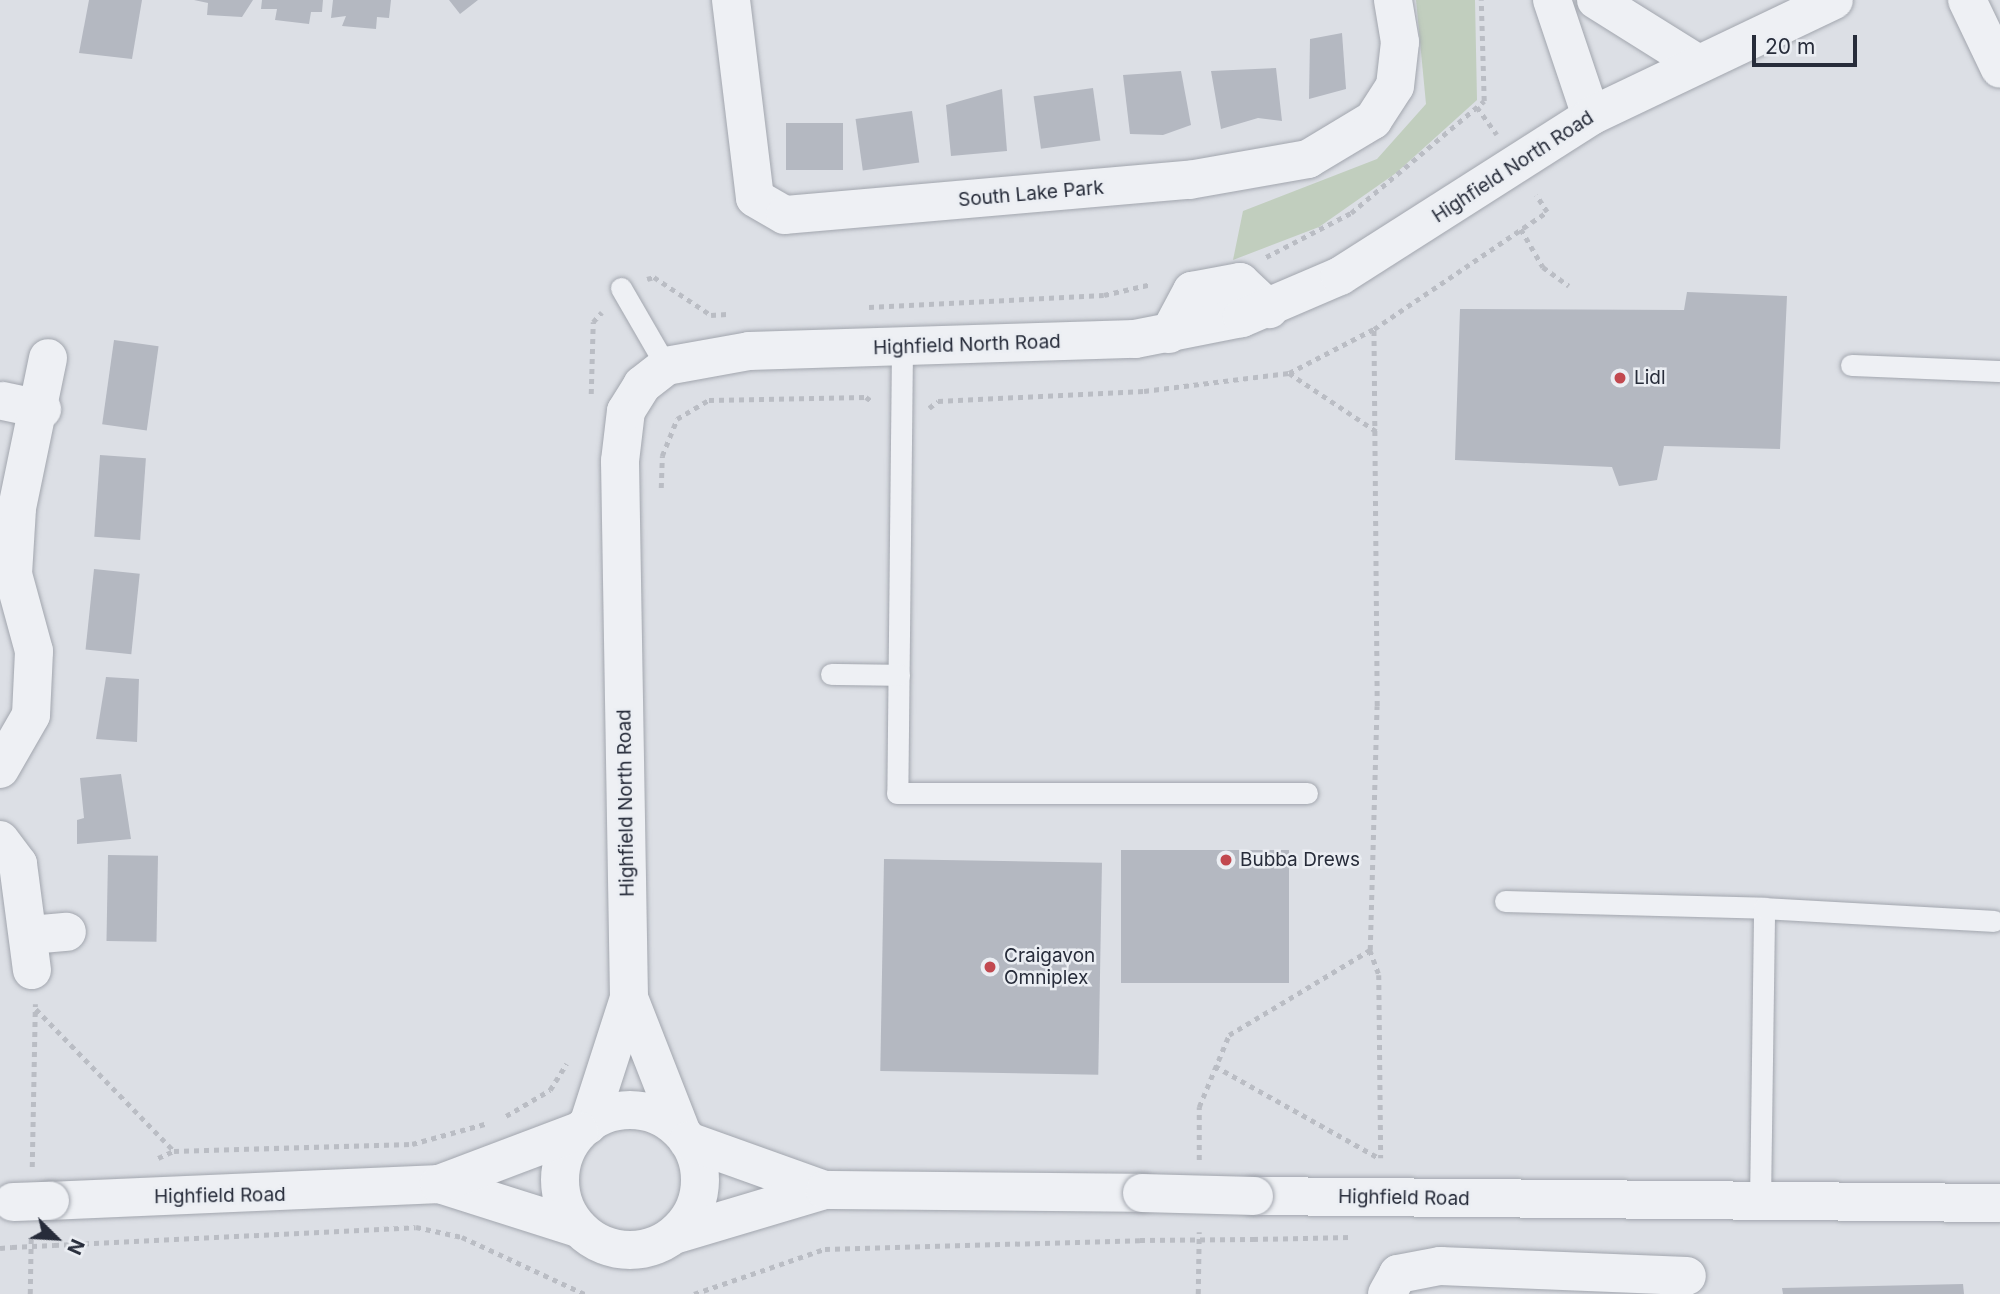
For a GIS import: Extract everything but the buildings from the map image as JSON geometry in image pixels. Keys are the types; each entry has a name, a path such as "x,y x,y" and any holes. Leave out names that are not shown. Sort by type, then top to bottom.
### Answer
{"street":[{"name":"South Lake Park","path":"731,0 755,198 785,215 1189,180 1308,159 1373,120 1395,86 1400,42 1393,0"},
{"path":"1552,0 1591,116"},
{"path":"1596,0 1698,63"},
{"name":"Highfield North Road","path":"584,1128 629,998 620,461 626,411 642,385 666,366 749,351 902,347 1169,334 1269,309 1340,276 1591,116 1834,0"},
{"path":"1967,0 2000,69"},
{"path":"0,769 31,715 34,651 13,575 17,508 42,409 48,358"},
{"path":"3,401 42,409"},
{"path":"0,840 18,864 43,946"},
{"name":"Highfield North Road","path":"629,998 685,1136"},
{"name":"Highfield Road","path":"25,1200 439,1184 627,1109 657,1114 685,1136 825,1190"},
{"path":"578,1228 564,1205 560,1179 565,1153 584,1128"},
{"path":"677,1234 693,1212 701,1186 698,1157 685,1136"},
{"name":"Highfield Road","path":"439,1184 578,1228 601,1245 627,1251 653,1247 677,1234 825,1190 1994,1206"},
{"path":"1387,1294 1398,1273 1440,1266 1637,1284 1688,1276"}],"lane":[{"path":"621,289 666,366"},
{"path":"902,347 897,793 1307,793"},
{"path":"1851,365 2000,371"},
{"path":"831,674 899,675"},
{"path":"1505,901 1764,908 1994,920"},
{"path":"1760,1203 1764,908"}],"path":[{"path":"1251,261 1351,213 1484,101 1481,0"},
{"path":"660,496 662,456 677,419 709,400 866,397 903,427 938,401 1144,391 1289,373 1374,330 1547,212 1477,107"},
{"path":"1521,229 1543,267 1569,286"},
{"path":"621,289 654,276 711,315 738,314"},
{"path":"860,307 1104,295 1158,282"},
{"path":"1374,330 1376,431 1370,950 1379,975 1381,1158 1394,1198"},
{"path":"1289,373 1376,431"},
{"path":"30,1294 25,1200 36,1009 43,946"},
{"path":"1199,1174 1199,1107 1229,1035 1370,950"},
{"path":"36,1009 174,1151"},
{"path":"151,1162 174,1151 412,1144 501,1119 550,1090 569,1060"},
{"path":"1215,1066 1381,1158"},
{"path":"0,1248 416,1227 462,1237 585,1294"},
{"path":"1198,1294 1199,1227"},
{"path":"694,1294 825,1250 1252,1239"}],"green space":[{"path":"1416,0 1475,0 1477,100 1396,173 1319,227 1233,260 1243,211 1377,159 1426,104"}],"place":[{"name":"Lidl","path":"1620,378"},
{"name":"Bubba Drews","path":"1226,860"},
{"name":"Craigavon Omniplex","path":"990,967"}]}
